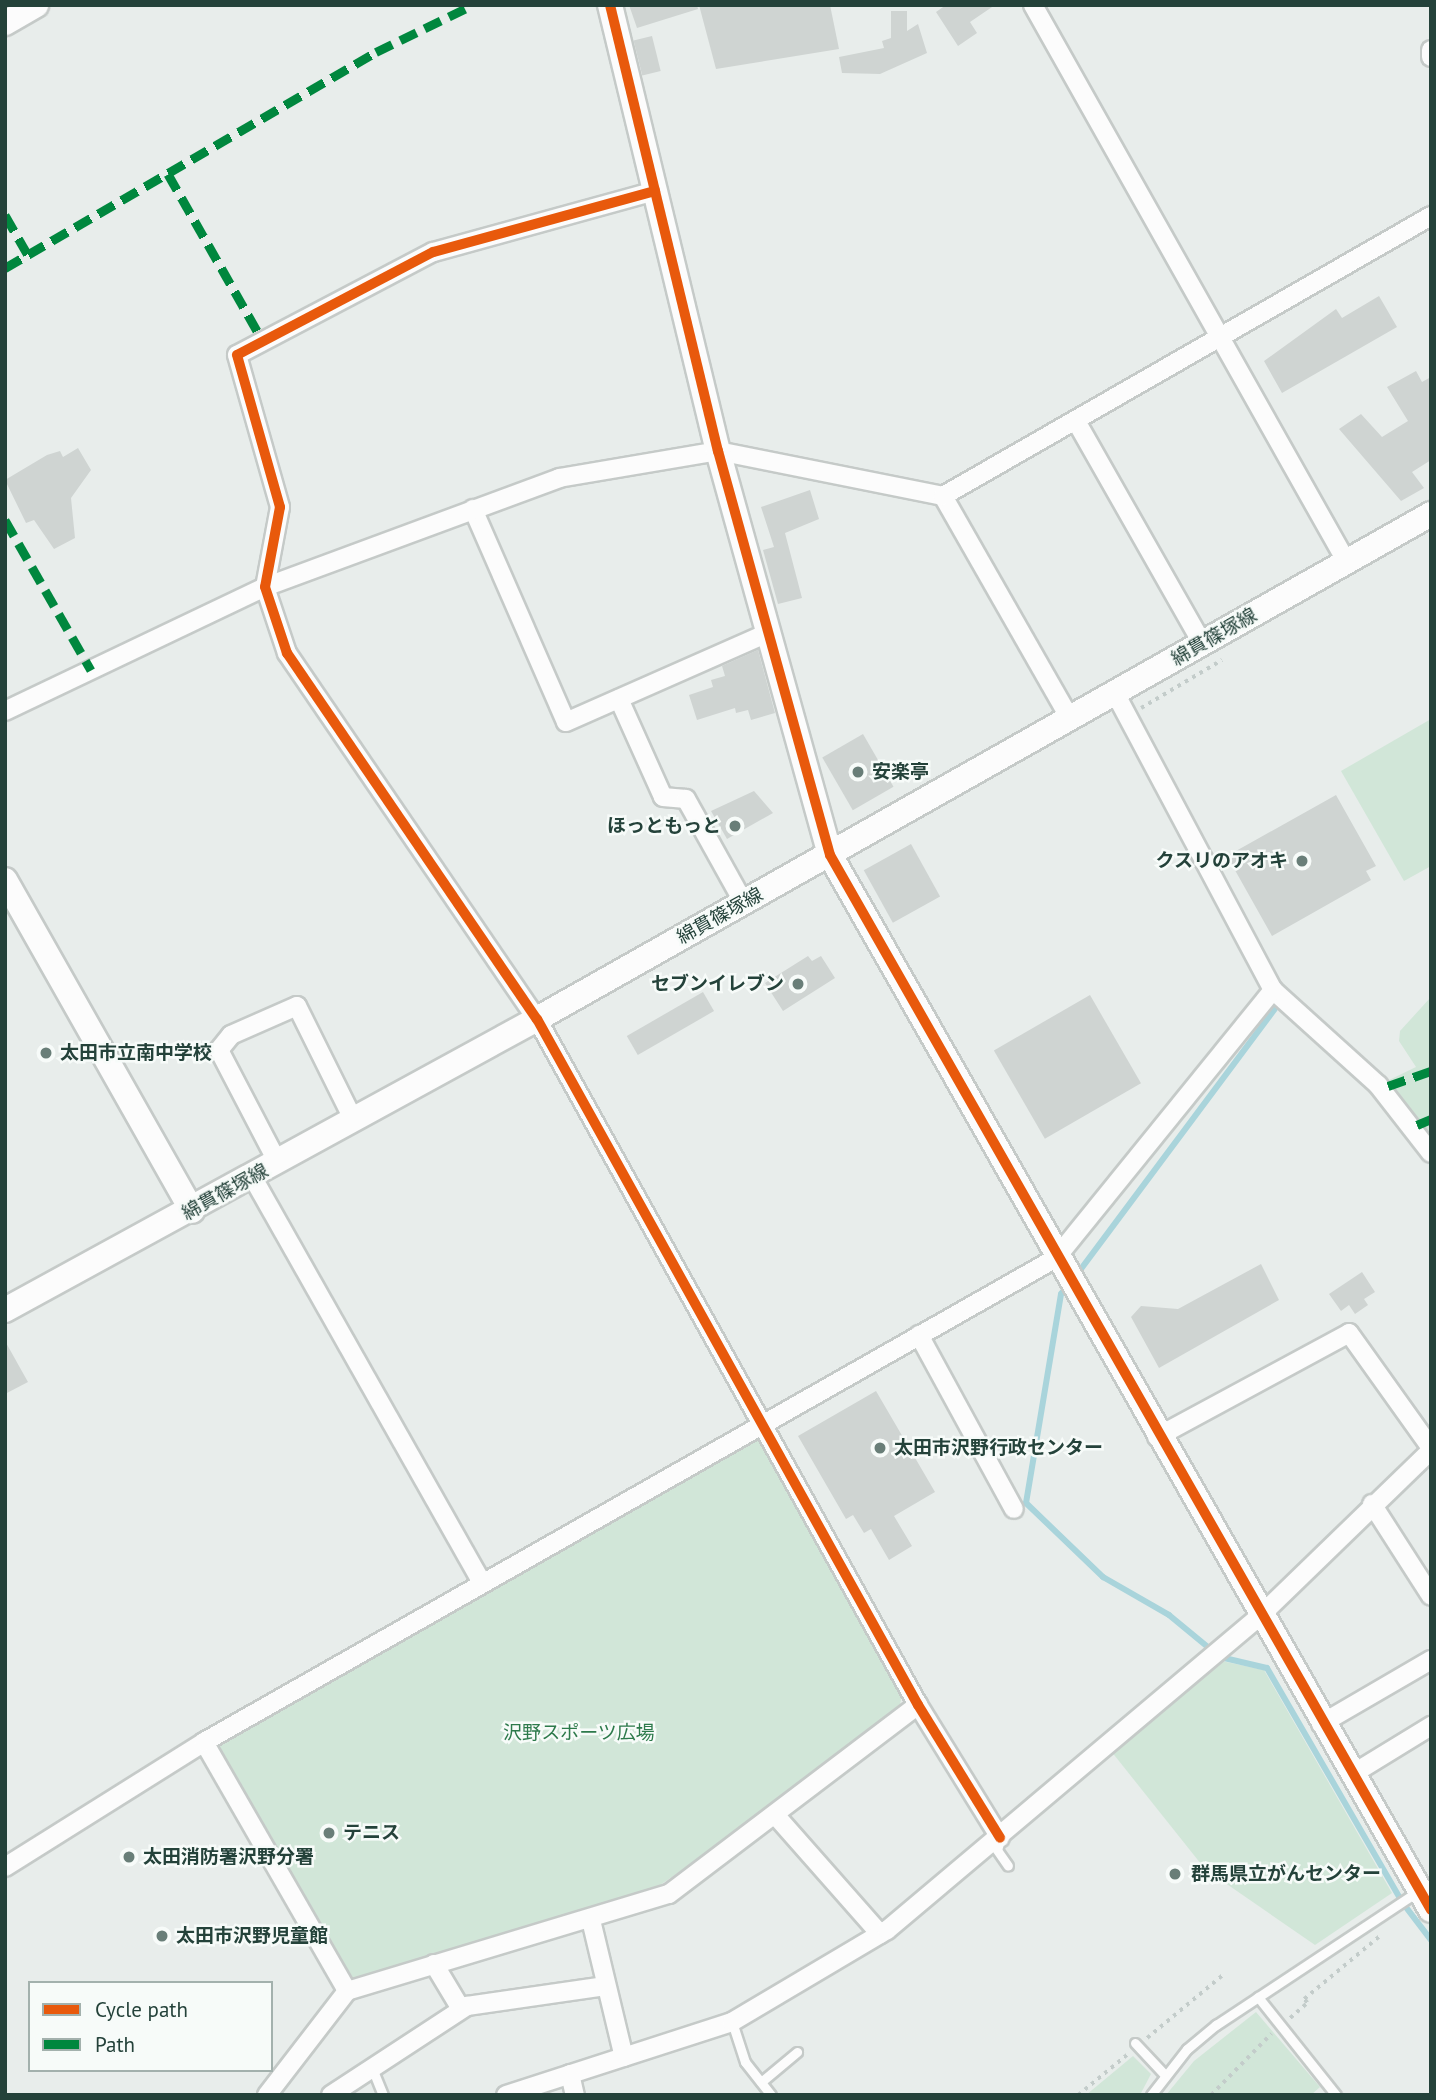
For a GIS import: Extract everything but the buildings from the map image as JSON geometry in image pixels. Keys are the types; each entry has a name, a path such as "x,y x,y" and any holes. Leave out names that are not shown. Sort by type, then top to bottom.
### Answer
{"street":[{"path":"5,23 36,5"},
{"path":"610,5 718,452 830,855 1157,1437 1428,1905"},
{"path":"1033,5 1346,561"},
{"path":"1431,50 1431,57"},
{"path":"655,191 433,252 237,355 280,507 265,587 287,653 537,1018 918,1705 1000,1838"},
{"path":"5,711 265,587 559,478 718,452 943,496 1431,216"},
{"path":"1076,421 1202,643"},
{"path":"943,496 1070,719"},
{"path":"474,509 566,722 768,633"},
{"name":"綿貫篠塚線","path":"5,1310 253,1178 1431,514"},
{"path":"1115,692 1273,989 1378,1085 1431,1153"},
{"path":"619,699 663,797 686,799 744,903"},
{"path":"5,880 192,1211"},
{"path":"5,1867 204,1742 1056,1258 1273,989"},
{"path":"278,1163 219,1050 231,1035 297,1006 354,1121"},
{"path":"253,1178 482,1582"},
{"path":"506,2095 732,2022 880,1934 1000,1838 1259,1616 1431,1449 1349,1334 1157,1437"},
{"path":"919,1335 1014,1509"},
{"path":"1372,1504 1431,1597"},
{"path":"1321,1724 1431,1660"},
{"path":"267,2095 347,1991 592,1920 668,1894 777,1816 918,1705"},
{"path":"1351,1775 1431,1726"},
{"path":"204,1742 347,1991"},
{"path":"777,1816 880,1934"},
{"path":"592,1920 624,2057"},
{"path":"434,1964 461,2009"},
{"path":"331,2095 461,2009 606,1986"},
{"path":"570,2074 575,2095"}],"lane":[{"path":"1000,1838 996,1850 1008,1866"},
{"path":"1151,2095 1164,2074 1187,2049 1258,1997 1428,1905"},
{"path":"1258,1997 1336,2094"},
{"path":"732,2022 745,2062 771,2095"},
{"path":"1136,2044 1164,2074"},
{"path":"761,2082 797,2052"},
{"path":"372,2068 383,2095"}],"path":[{"path":"1210,2095 1281,2026 1393,1925"},
{"path":"1078,2095 1136,2044 1224,1974"}],"green space":[{"path":"1431,719 1431,866 1404,881 1341,771"},
{"path":"1431,997 1431,1143 1385,1082 1416,1067 1399,1041 1400,1031"},
{"name":"沢野スポーツ広場","path":"755,1433 902,1696 899,1708 798,1790 650,1892 351,1981 216,1743"},
{"path":"1217,1660 1264,1670 1392,1893 1315,1945 1205,1869 1111,1751"},
{"path":"1256,2012 1320,2087 1311,2095 1166,2095 1194,2061"},
{"path":"1133,2056 1151,2074 1140,2095 1086,2095"}],"waterway":[{"path":"1075,1277 1275,1009"},
{"path":"1068,1285 1061,1294 1026,1503 1103,1577 1169,1615 1220,1657 1267,1668 1402,1902 1431,1940"}],"marked path":[{"path":"5,268 376,52 473,5"},
{"path":"168,174 263,341"},
{"path":"5,215 28,255"},
{"path":"5,520 91,670"},
{"path":"1388,1086 1431,1071"},
{"path":"1417,1125 1431,1119"}],"cycle path":[{"path":"610,5 718,451 830,855 1431,1910"},
{"path":"655,191 433,252 237,355 280,507 265,587 287,653 537,1019 918,1705 1000,1838"}],"place":[{"name":"安楽亭","path":"858,772"},
{"name":"ほっともっと","path":"735,826"},
{"name":"クスリのアオキ","path":"1302,861"},
{"name":"セブンイレブン","path":"798,984"},
{"name":"太田市立南中学校","path":"46,1053"},
{"name":"太田市沢野行政センター","path":"880,1448"},
{"name":"テニス","path":"329,1833"},
{"name":"太田消防署沢野分署","path":"129,1857"},
{"name":"群馬県立がんセンター","path":"1175,1874"},
{"name":"太田市沢野児童館","path":"162,1936"}]}
